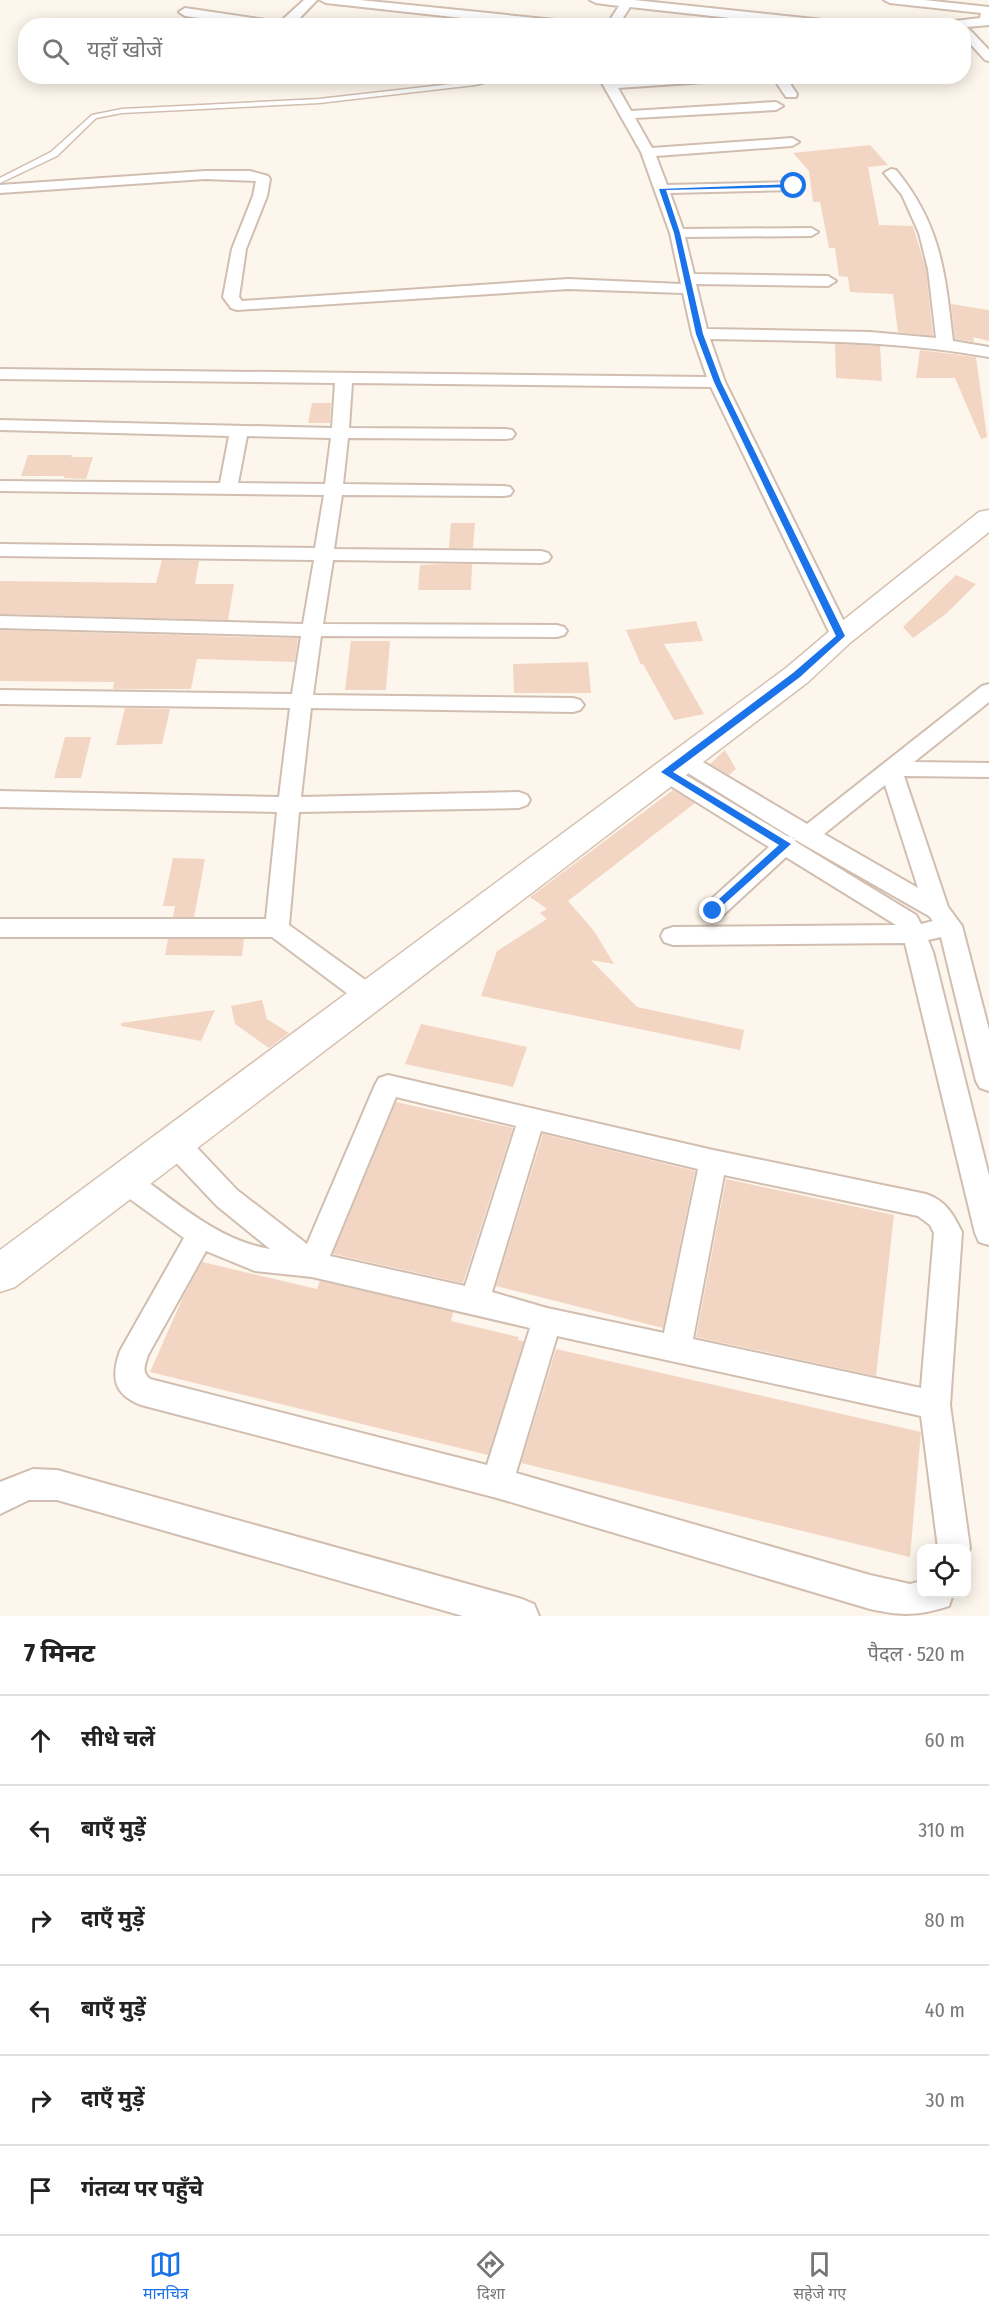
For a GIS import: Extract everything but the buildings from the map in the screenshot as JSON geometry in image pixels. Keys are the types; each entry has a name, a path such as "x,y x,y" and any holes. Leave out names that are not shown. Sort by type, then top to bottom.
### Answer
{"main road":[{"path":"0,1274 796,675 841,636 989,518"}],"street":[{"path":"291,18 311,0"},
{"path":"326,0 498,18"},
{"path":"596,0 770,18"},
{"path":"890,0 988,16"},
{"path":"617,18 627,2"},
{"path":"185,12 230,18"},
{"path":"971,22 988,16"},
{"path":"971,40 989,57"},
{"path":"972,59 989,57"},
{"path":"609,84 648,152 662,189 677,233 700,334 717,382 841,636"},
{"path":"784,84 791,94"},
{"path":"626,115 776,106"},
{"path":"648,152 792,142"},
{"path":"891,173 911,198 929,241 940,286 945,344"},
{"path":"1,186 216,175 250,175 263,179 260,196 239,249 231,297 233,302 245,306 568,284 828,281"},
{"path":"662,189 794,186"},
{"path":"677,233 812,232"},
{"path":"700,334 870,337 945,344 989,352"},
{"path":"0,374 717,382"},
{"path":"277,928 288,805 322,555 334,490 344,378"},
{"path":"0,425 340,433 506,434"},
{"path":"228,489 239,431"},
{"path":"0,486 504,490"},
{"path":"0,550 541,557"},
{"path":"0,622 313,630 557,631"},
{"path":"713,911 796,840 891,769 989,691"},
{"path":"0,697 573,705"},
{"path":"675,766 796,840 943,918"},
{"path":"891,769 989,770"},
{"path":"891,769 982,1023 989,1081"},
{"path":"0,799 288,805 519,801"},
{"path":"821,854 908,921 915,934 939,1024 981,1163 989,1233"},
{"path":"673,936 915,934 943,918"},
{"path":"0,928 277,928 369,996"},
{"path":"939,1024 982,1023"},
{"path":"312,1265 388,1085 713,1161 926,1206 940,1217 948,1232 935,1405 953,1544"},
{"path":"475,1301 531,1119"},
{"path":"175,1143 227,1198 312,1265"},
{"path":"676,1349 713,1161"},
{"path":"126,1180 200,1236 249,1257 312,1265 516,1310 547,1321 935,1405"},
{"path":"200,1236 135,1351 129,1368 131,1382 141,1391 496,1483 870,1592 910,1600 918,1598"},
{"path":"496,1483 547,1321"},
{"path":"0,1499 27,1483 57,1485 522,1616"}],"lane":[{"path":"1,186 54,154 94,116 122,111 319,101 466,84"}],"route":[{"path":"713,911 786,844 666,772 796,675 841,636 717,382 700,334 677,233 662,189 794,186"}]}
